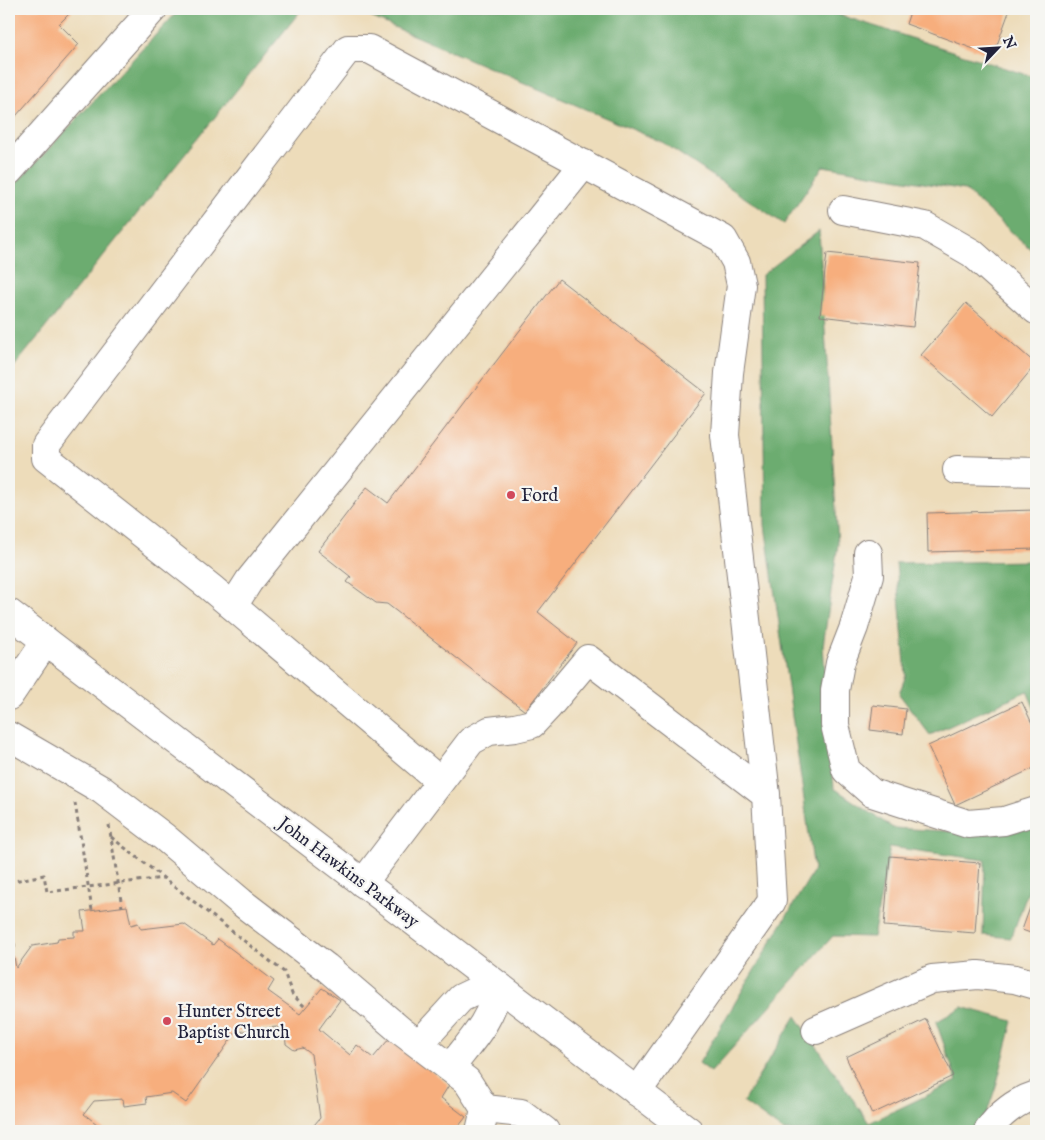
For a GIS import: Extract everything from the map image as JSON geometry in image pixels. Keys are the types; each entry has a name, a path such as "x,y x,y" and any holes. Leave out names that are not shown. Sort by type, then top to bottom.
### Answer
{"main road":[{"path":"9,171 153,9"},
{"path":"440,781 233,606 46,458 46,445 348,49 369,49 723,239 736,262 741,285 729,373 725,435 766,795 772,901 637,1092"},
{"path":"233,606 250,582 584,164"},
{"path":"843,210 925,226 972,253 1036,310"},
{"path":"957,470 1036,472"},
{"path":"868,553 869,576 854,627 840,664 835,690 835,726 846,770 872,793 968,824 1004,821 1036,811"},
{"name":"John Hawkins Parkway","path":"9,613 689,1131"},
{"path":"9,696 46,641"},
{"path":"363,883 471,741 489,731 532,724 588,660 766,795"},
{"path":"9,736 102,790 164,837 241,902 326,966 401,1031 467,1081 483,1120 521,1113 545,1131"},
{"path":"816,1030 932,979 978,975 1015,979 1036,985"},
{"path":"419,1044 461,998 482,988 498,986 495,1002 485,1022 450,1068"},
{"path":"988,1131 995,1120 1024,1099 1036,1095"}],"path":[{"path":"76,775 75,799 92,910"},
{"path":"102,790 122,907"},
{"path":"111,837 284,972 292,994 306,1008"},
{"path":"9,882 44,876 47,892 163,878"},
{"path":"9,912 15,949 9,951"}],"green space":[{"path":"180,9 302,9 9,373 9,191"},
{"path":"352,9 821,9 1036,78 1036,254 965,190 823,166 784,224 662,142"},
{"path":"819,231 838,544 823,646 834,788 893,828 996,834 1036,827 1036,870 1011,938 983,935 985,860 890,847 873,937 833,936 711,1072 699,1063 814,870 765,525 762,275"},
{"path":"1036,561 1036,712 1027,691 930,735 899,694 906,675 896,563"},
{"path":"962,1007 1013,1021 997,1083 981,1131 783,1131 743,1102 796,1016 869,1123 957,1081 936,1022"}],"building":[{"path":"9,9 74,9 59,24 79,44 9,124"},
{"path":"911,9 1010,9 993,56 906,24"},
{"path":"827,253 920,263 913,327 820,316"},
{"name":"Ford","path":"559,279 706,393 538,612 577,643 525,711 387,604 376,603 347,582 351,577 318,551 367,487 388,503"},
{"path":"966,303 1036,364 992,417 921,355"},
{"path":"1036,510 1036,549 928,552 927,513"},
{"path":"1022,702 1036,732 1036,767 955,805 928,746"},
{"path":"873,705 906,709 903,734 870,730"},
{"path":"890,856 980,863 975,933 884,926"},
{"path":"1036,891 1036,935 1022,930"},
{"name":"Hunter Street Baptist Church","path":"127,906 131,925 138,923 141,929 184,924 213,945 218,939 274,981 268,991 300,1014 322,988 340,1000 319,1029 350,1055 357,1045 373,1058 389,1039 449,1085 441,1098 466,1117 455,1131 309,1131 320,1118 311,1054 303,1048 294,1050 286,1044 285,1034 277,1027 236,1032 186,1103 172,1093 146,1097 147,1103 124,1106 123,1099 94,1101 84,1114 106,1131 9,1131 9,957 14,957 16,968 32,946 57,942 58,938 74,937 74,931 85,931 82,912"},
{"path":"926,1019 953,1076 872,1114 846,1057"}],"place":[{"name":"Ford","path":"511,495"},
{"name":"Hunter Street Baptist Church","path":"167,1021"}]}
